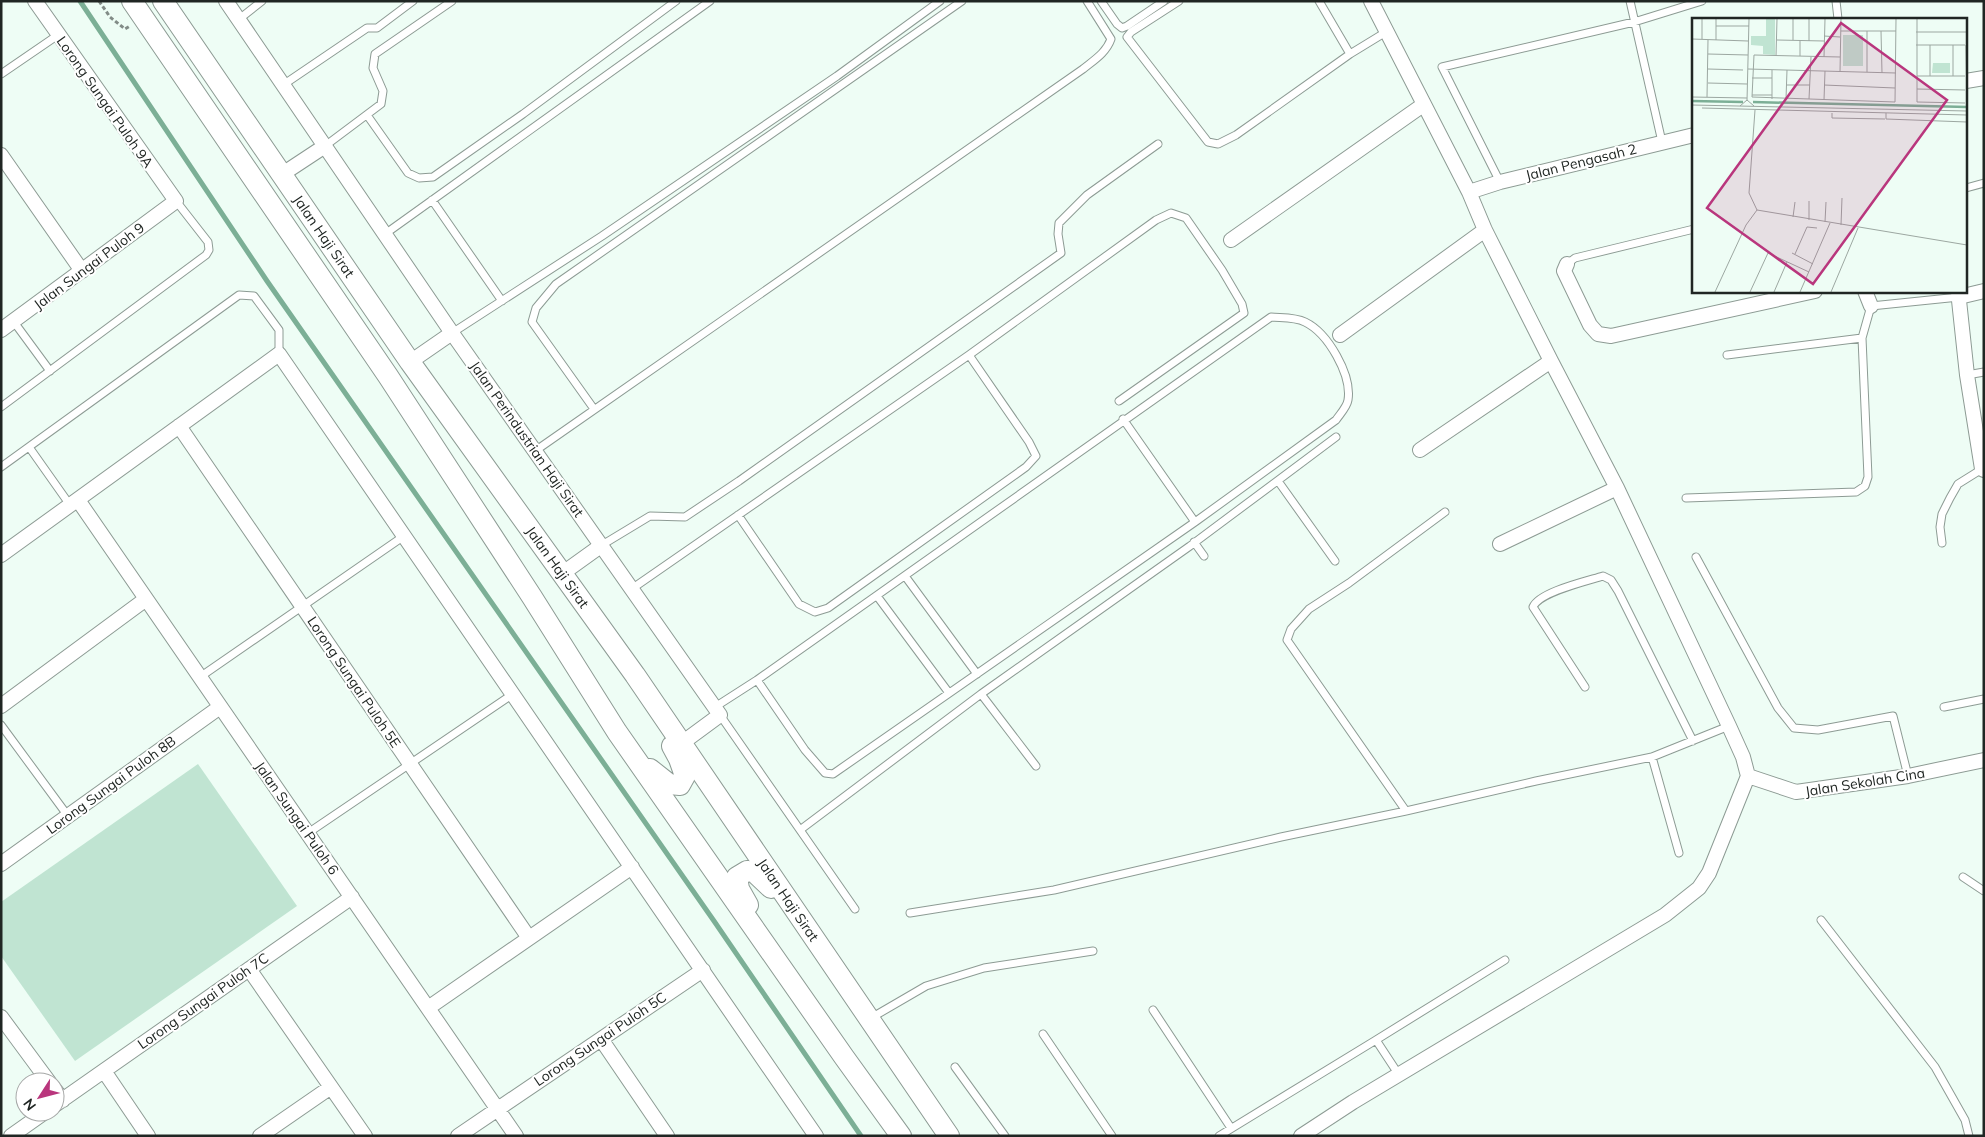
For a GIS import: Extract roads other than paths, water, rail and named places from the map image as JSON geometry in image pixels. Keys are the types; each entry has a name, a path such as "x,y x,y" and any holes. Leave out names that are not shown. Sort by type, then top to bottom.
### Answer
{"main road":[{"name":"Jalan Haji Sirat","path":"132,1 388,376 527,588 617,732 901,1136"},
{"name":"Jalan Haji Sirat","path":"167,2 281,175 410,362 563,573 682,743 949,1136"},
{"path":"617,732 659,778 669,784 680,785 685,776 679,759 635,676"},
{"path":"781,967 739,889 737,877 741,873 754,872 766,882 813,937"}],"street":[{"name":"Lorong Sungai Puloh 9A","path":"34,1 176,201"},
{"name":"Jalan Perindustrian Haji Sirat","path":"226,1 452,333 718,711"},
{"path":"1301,1136 1665,915 1698,888 1710,873 1748,776 1743,757 1729,726 1617,488 1551,361 1485,230 1469,192 1371,1"},
{"path":"1968,81 1984,78"},
{"path":"1231,240 1424,104"},
{"name":"Jalan Pengasah 2","path":"1469,192 1500,182 1692,135"},
{"path":"281,175 325,146"},
{"path":"1,155 82,271"},
{"name":"Jalan Sungai Puloh 9","path":"1,330 176,201"},
{"path":"1340,335 1485,230"},
{"path":"1566,264 1564,272 1590,325 1598,334 1611,336 1810,292"},
{"path":"1865,292 1871,306"},
{"path":"1983,470 1967,375 1958,294 1984,292"},
{"path":"410,362 452,333"},
{"path":"1,555 279,354 816,1136"},
{"path":"1420,450 1551,361"},
{"name":"Lorong Sungai Puloh 5E","path":"179,426 529,938"},
{"path":"1500,544 1617,488"},
{"name":"Jalan Sungai Puloh 6","path":"74,502 146,599 516,1136"},
{"path":"563,573 602,545"},
{"path":"1,706 146,599"},
{"name":"Lorong Sungai Puloh 8B","path":"1,864 220,707"},
{"path":"682,743 718,711"},
{"name":"Jalan Sekolah Cina","path":"1748,776 1796,792 1908,776 1984,760"},
{"path":"428,1008 632,867"},
{"name":"Lorong Sungai Puloh 7C","path":"65,1094 104,1071 352,897"},
{"path":"249,969 365,1136"},
{"name":"Lorong Sungai Puloh 5C","path":"458,1136 703,970"},
{"path":"1,1017 42,1072"},
{"path":"601,1039 667,1136"},
{"path":"104,1071 148,1136"},
{"path":"260,1136 332,1087"},
{"path":"11,1136 31,1122"}],"lane":[{"path":"238,20 262,1"},
{"path":"283,85 367,28 377,28 413,1"},
{"path":"325,146 381,104 383,91 373,68 374,54 452,1"},
{"path":"367,115 408,173 419,178 433,177 524,114 676,1"},
{"path":"385,234 710,1"},
{"path":"452,333 602,236 837,76 940,1"},
{"path":"594,409 532,322 536,308 556,284 962,1"},
{"path":"536,451 1083,69 1103,53 1112,39 1087,1"},
{"path":"1101,1 1122,28 1164,1"},
{"path":"1179,1 1131,32 1127,37 1208,142 1218,144 1236,135 1350,54 1386,32"},
{"path":"1319,1 1350,54"},
{"path":"1630,1 1662,142"},
{"path":"1500,182 1442,67 1634,22 1702,1"},
{"path":"1836,1 1838,18"},
{"path":"1,74 58,35"},
{"path":"602,545 650,516 684,517 739,481 1061,253 1058,234 1059,223 1088,195 1158,144"},
{"path":"1968,188 1984,184"},
{"path":"432,200 502,301"},
{"path":"1,407 206,255 209,250 208,242 176,201"},
{"path":"632,588 969,355 1156,220 1171,212 1186,218 1222,270 1242,304 1244,313 1119,401"},
{"path":"1566,264 1575,258 1692,229"},
{"path":"1686,498 1856,492 1865,486 1868,476 1862,338 1871,306 1958,294"},
{"path":"1,467 239,295 254,296 279,330 279,354"},
{"path":"757,680 805,750 825,773 833,774 1195,522 1336,420 1348,402 1349,382 1337,358 1321,332 1304,322 1292,318 1270,317 1123,419 757,680 718,711 855,909"},
{"path":"14,322 50,371"},
{"path":"1727,355 1862,338"},
{"path":"738,515 799,604 815,612 828,608 1026,467 1036,456 1029,442 969,355"},
{"path":"1967,375 1984,372"},
{"path":"1123,419 1195,522"},
{"path":"800,830 981,694 1336,438"},
{"path":"29,448 74,502"},
{"path":"1942,543 1940,527 1942,514 1950,498 1958,484 1983,470"},
{"path":"1278,481 1335,561"},
{"path":"1406,811 1287,640 1291,629 1309,610 1445,512"},
{"path":"200,677 404,536"},
{"path":"1194,542 1204,556"},
{"path":"1696,557 1778,708 1794,728 1818,730 1893,716 1908,776"},
{"path":"905,576 977,674"},
{"path":"1585,687 1533,608 1535,602 1544,596 1603,576 1611,580 1618,591 1693,742"},
{"path":"877,596 949,693"},
{"path":"308,833 513,694"},
{"path":"981,694 1036,766"},
{"path":"1944,707 1984,699"},
{"path":"1,725 68,816"},
{"path":"910,913 1054,890 1281,837 1652,757 1729,726"},
{"path":"1652,757 1679,854"},
{"path":"1963,877 1984,891"},
{"path":"1821,920 1935,1066 1965,1120 1969,1136"},
{"path":"869,1019 926,986 984,968 1092,951"},
{"path":"1219,1136 1505,960"},
{"path":"1153,1010 1232,1128"},
{"path":"1043,1034 1112,1136"},
{"path":"1376,1040 1399,1075"},
{"path":"955,1067 1005,1136"}],"waterway":[{"path":"80,1 267,281 714,921 861,1136"}]}
